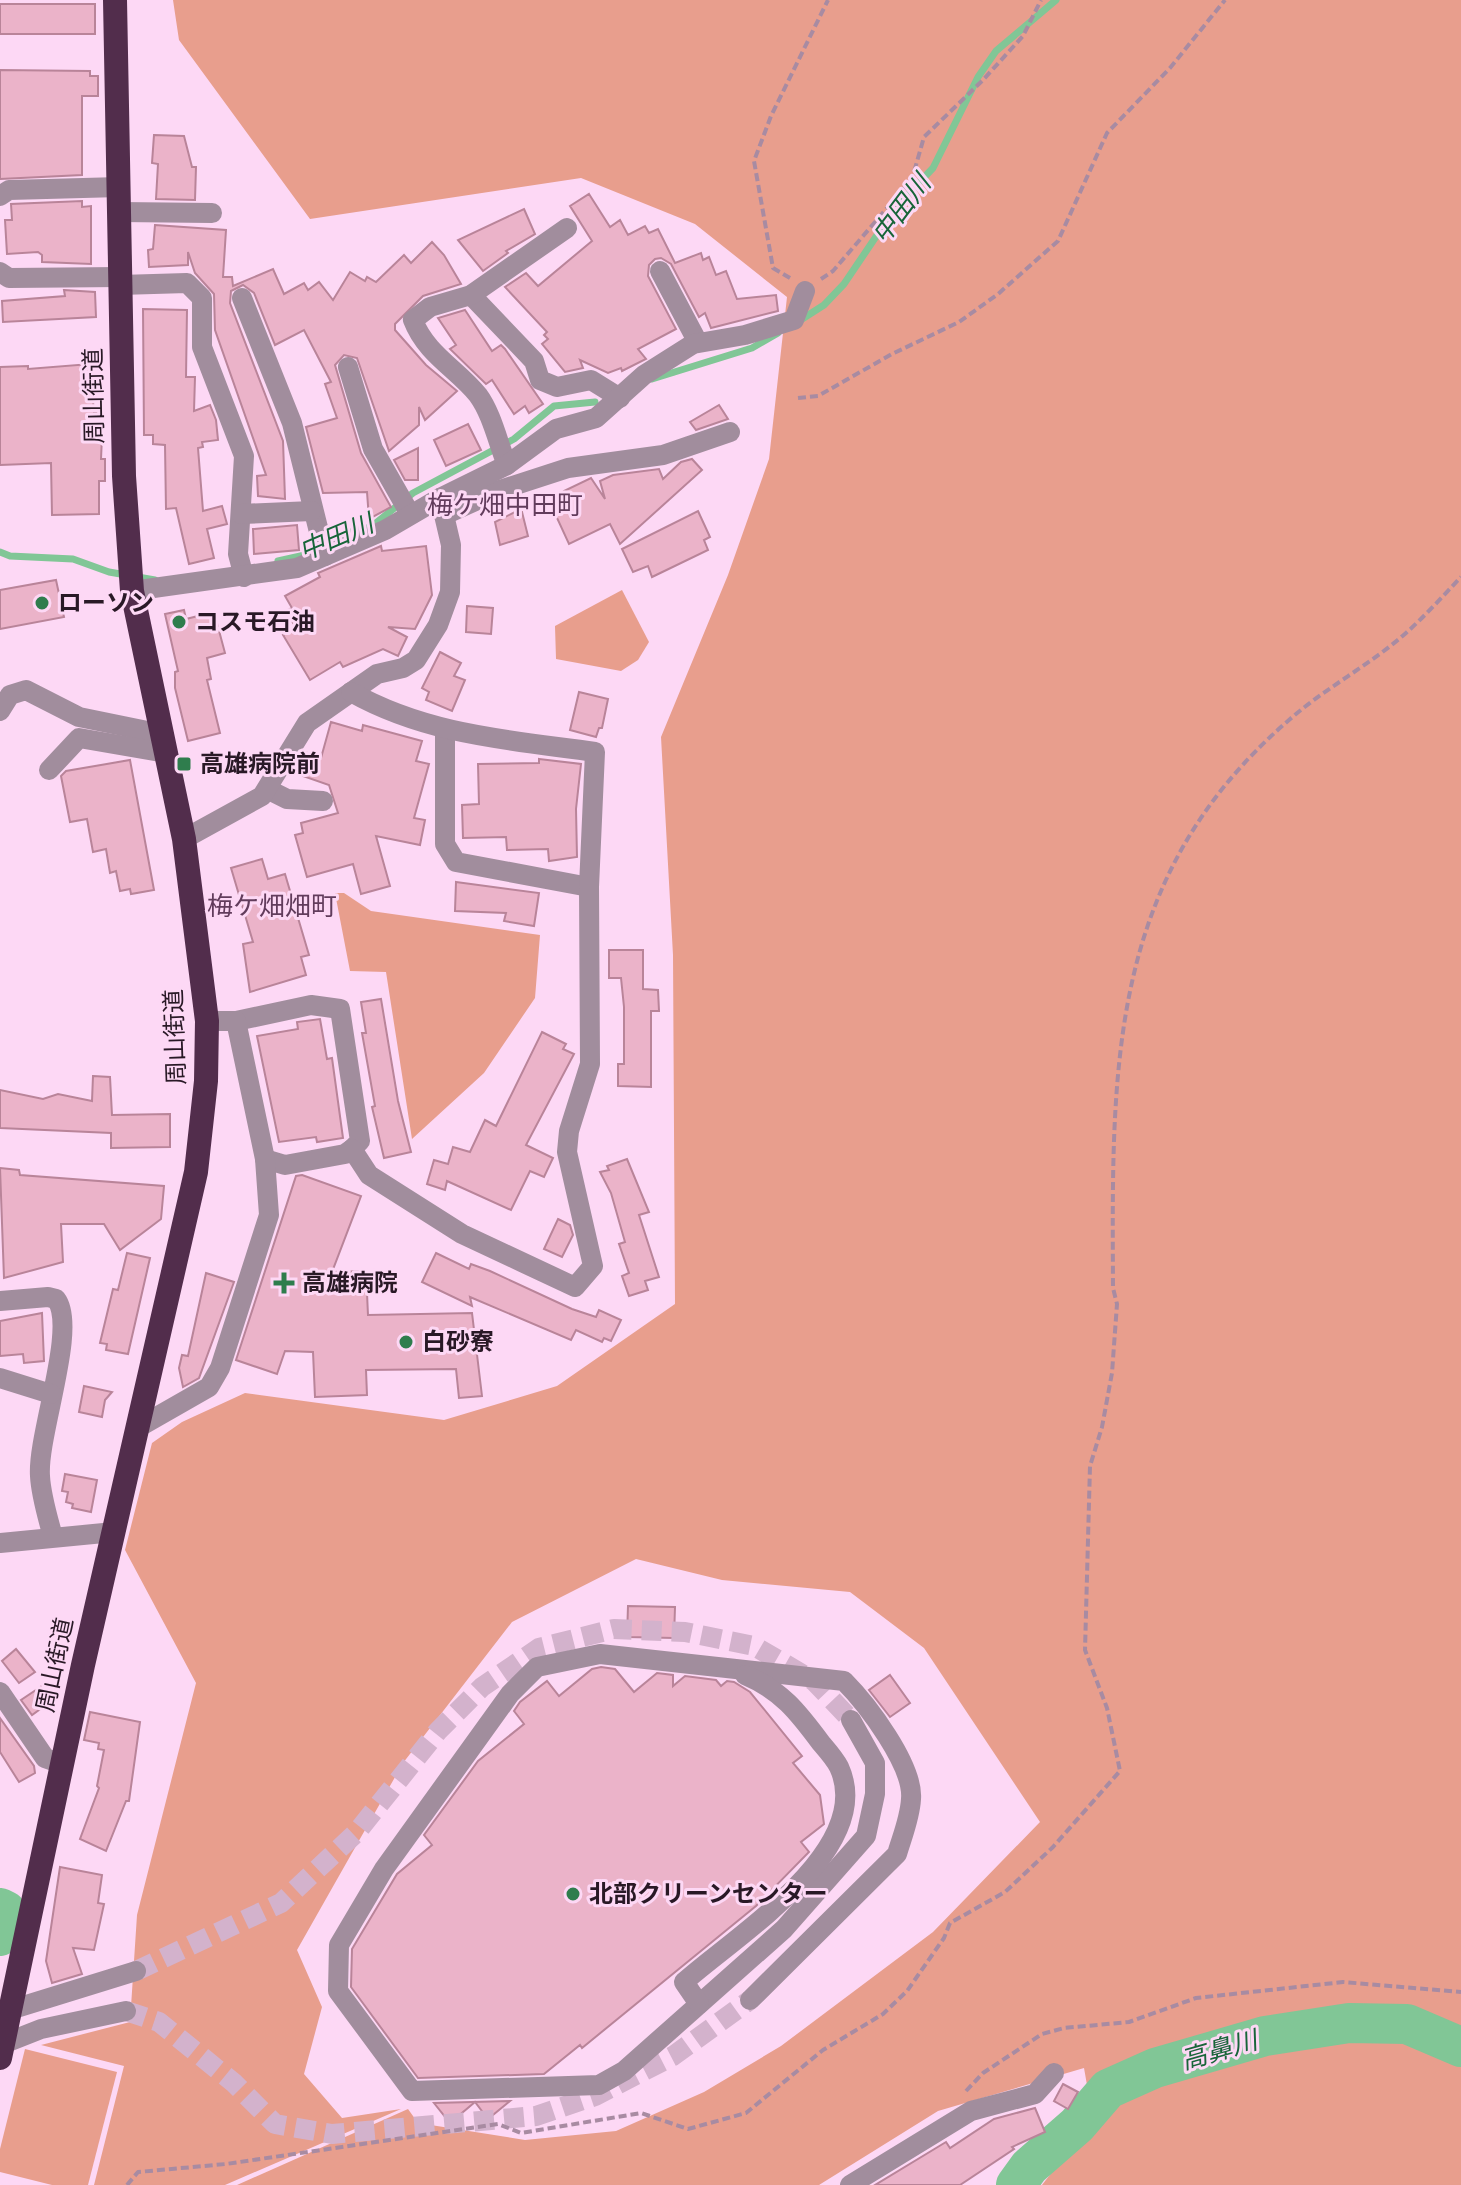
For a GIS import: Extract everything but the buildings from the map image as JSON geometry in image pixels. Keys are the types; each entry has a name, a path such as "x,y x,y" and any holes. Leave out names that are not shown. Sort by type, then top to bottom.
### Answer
{"highway":[{"name":"周山街道","path":"4,2033 196,1172 206,1081 207,1021 184,839 131,582 124,476 115,0"}],"street":[{"path":"0,196 9,190 120,187"},
{"path":"120,212 212,213"},
{"path":"503,455 479,398 444,365 417,331 413,320 430,307 471,295 567,228"},
{"path":"660,271 695,337 693,344"},
{"path":"0,272 9,278 187,283 202,298 202,347 244,456 241,569"},
{"path":"442,507 503,455 556,429 596,418 656,366 693,344 745,335 794,320 805,291"},
{"path":"471,295 534,361 540,380 557,387 591,380 620,398"},
{"path":"242,298 292,423 325,556"},
{"path":"348,367 373,449 410,514"},
{"path":"131,582 241,569 297,568 410,514 568,468 663,455 730,432"},
{"path":"184,839 262,796 307,723 377,674 409,665 438,625 450,592 451,545 442,507"},
{"path":"241,514 312,511"},
{"path":"0,711 10,695 26,690 79,717 164,743"},
{"path":"351,692 386,712 445,731 595,752 589,887 590,1064 569,1131 567,1152 593,1266 575,1287 462,1234 369,1175 352,1149"},
{"path":"445,731 445,844 456,862 589,887"},
{"path":"49,770 79,738 164,743"},
{"path":"267,789 287,799 323,801"},
{"path":"207,1021 236,1021 311,1005 340,1009 360,1141 345,1154 285,1165 265,1159"},
{"path":"139,1427 209,1387 220,1368 269,1215 265,1159 236,1021"},
{"path":"0,1301 48,1297 60,1304 62,1348 51,1394 40,1476 53,1537"},
{"path":"0,1378 51,1394"},
{"path":"0,1543 114,1532"},
{"path":"750,2000 897,1854 911,1798 904,1764 844,1681 723,1665 600,1654 537,1667 510,1694 384,1869 339,1945 338,1991 412,2091 599,2085 624,2071 784,1929 866,1836 875,1794 875,1763 851,1720"},
{"path":"699,2004 684,1982 757,1922 813,1868 830,1848 845,1806 839,1767 790,1701 767,1684 723,1665"},
{"path":"0,1692 45,1758 62,1764"},
{"path":"4,2033 136,1971"},
{"path":"4,2033 41,2029 126,2011"},
{"path":"850,2185 971,2111 1035,2094 1054,2073"}],"path":[{"path":"828,0 771,116 754,161 773,268 802,285 805,291 833,271 912,179 924,137 1023,36 1041,0"},
{"path":"798,398 818,396 892,354 959,322 998,294 1058,241 1107,133 1170,68 1225,0"},
{"path":"950,1923 1005,1892 1053,1847 1120,1771 1107,1708 1085,1650 1090,1466 1102,1427 1115,1332 1115,1077 1131,976 1155,900 1189,833 1242,767 1288,721 1404,635 1461,577"},
{"path":"950,2122 963,2095 983,2073 1020,2045 1064,2028 1129,2022 1196,1998 1303,1984 1384,1983 1461,1992"}],"shaded area":[{"path":"173,0 1461,0 1461,2185 1042,2185 1093,2119 1084,2068 938,2111 819,2185 237,2185 408,2109 418,2123 525,2140 616,2131 704,2092 781,2046 933,1932 1040,1822 924,1648 850,1592 722,1580 636,1559 512,1622 403,1763 297,1950 322,2007 304,2074 342,2118 401,2109 225,2185 94,2185 124,2066 41,2045 130,2022 137,1915 196,1683 125,1550 152,1443 182,1422 245,1393 444,1420 557,1386 675,1304 673,955 661,737 728,575 769,459 787,297 695,224 581,178 310,219 179,40"},
{"path":"622,590 649,642 638,660 621,671 556,659 555,626"},
{"path":"335,893 344,893 371,911 540,935 535,998 484,1073 412,1139 386,972 350,971"},
{"path":"25,2049 117,2072 88,2185 52,2185 0,2172 0,2149"}],"waterway":[{"name":"中田川","path":"799,321 824,305 844,284 896,207 933,168 978,77 996,51 1056,0"},
{"name":"中田川","path":"652,379 752,348 778,333"},
{"name":"中田川","path":"323,546 347,533 371,527 413,493 514,439 554,406 595,402"},
{"name":"中田川","path":"0,552 10,556 73,559 109,572 155,580"},
{"name":"中田川","path":"278,561 305,555"},
{"path":"0,1908 6,1911 0,1936"},
{"name":"高鼻川","path":"1016,2185 1029,2167 1077,2125 1108,2089 1155,2068 1265,2036 1349,2023 1407,2024 1461,2047"}],"tunnel":[{"path":"136,1971 281,1903 357,1832 438,1731 482,1687 539,1648 614,1629 685,1632 754,1646 814,1681 851,1720"},
{"path":"126,2011 159,2022 234,2083 275,2124 332,2134 536,2116 595,2096 673,2056 750,2000"}],"place":[{"name":"ローソン","path":"42,603"},
{"name":"コスモ石油","path":"179,622"},
{"name":"高雄病院前","path":"184,764"},
{"name":"高雄病院","path":"284,1283"},
{"name":"白砂寮","path":"406,1342"},
{"name":"北部クリーンセンター","path":"573,1894"}],"district":[{"name":"梅ケ畑中田町","path":"505,505"},
{"name":"梅ケ畑畑町","path":"272,906"}]}
